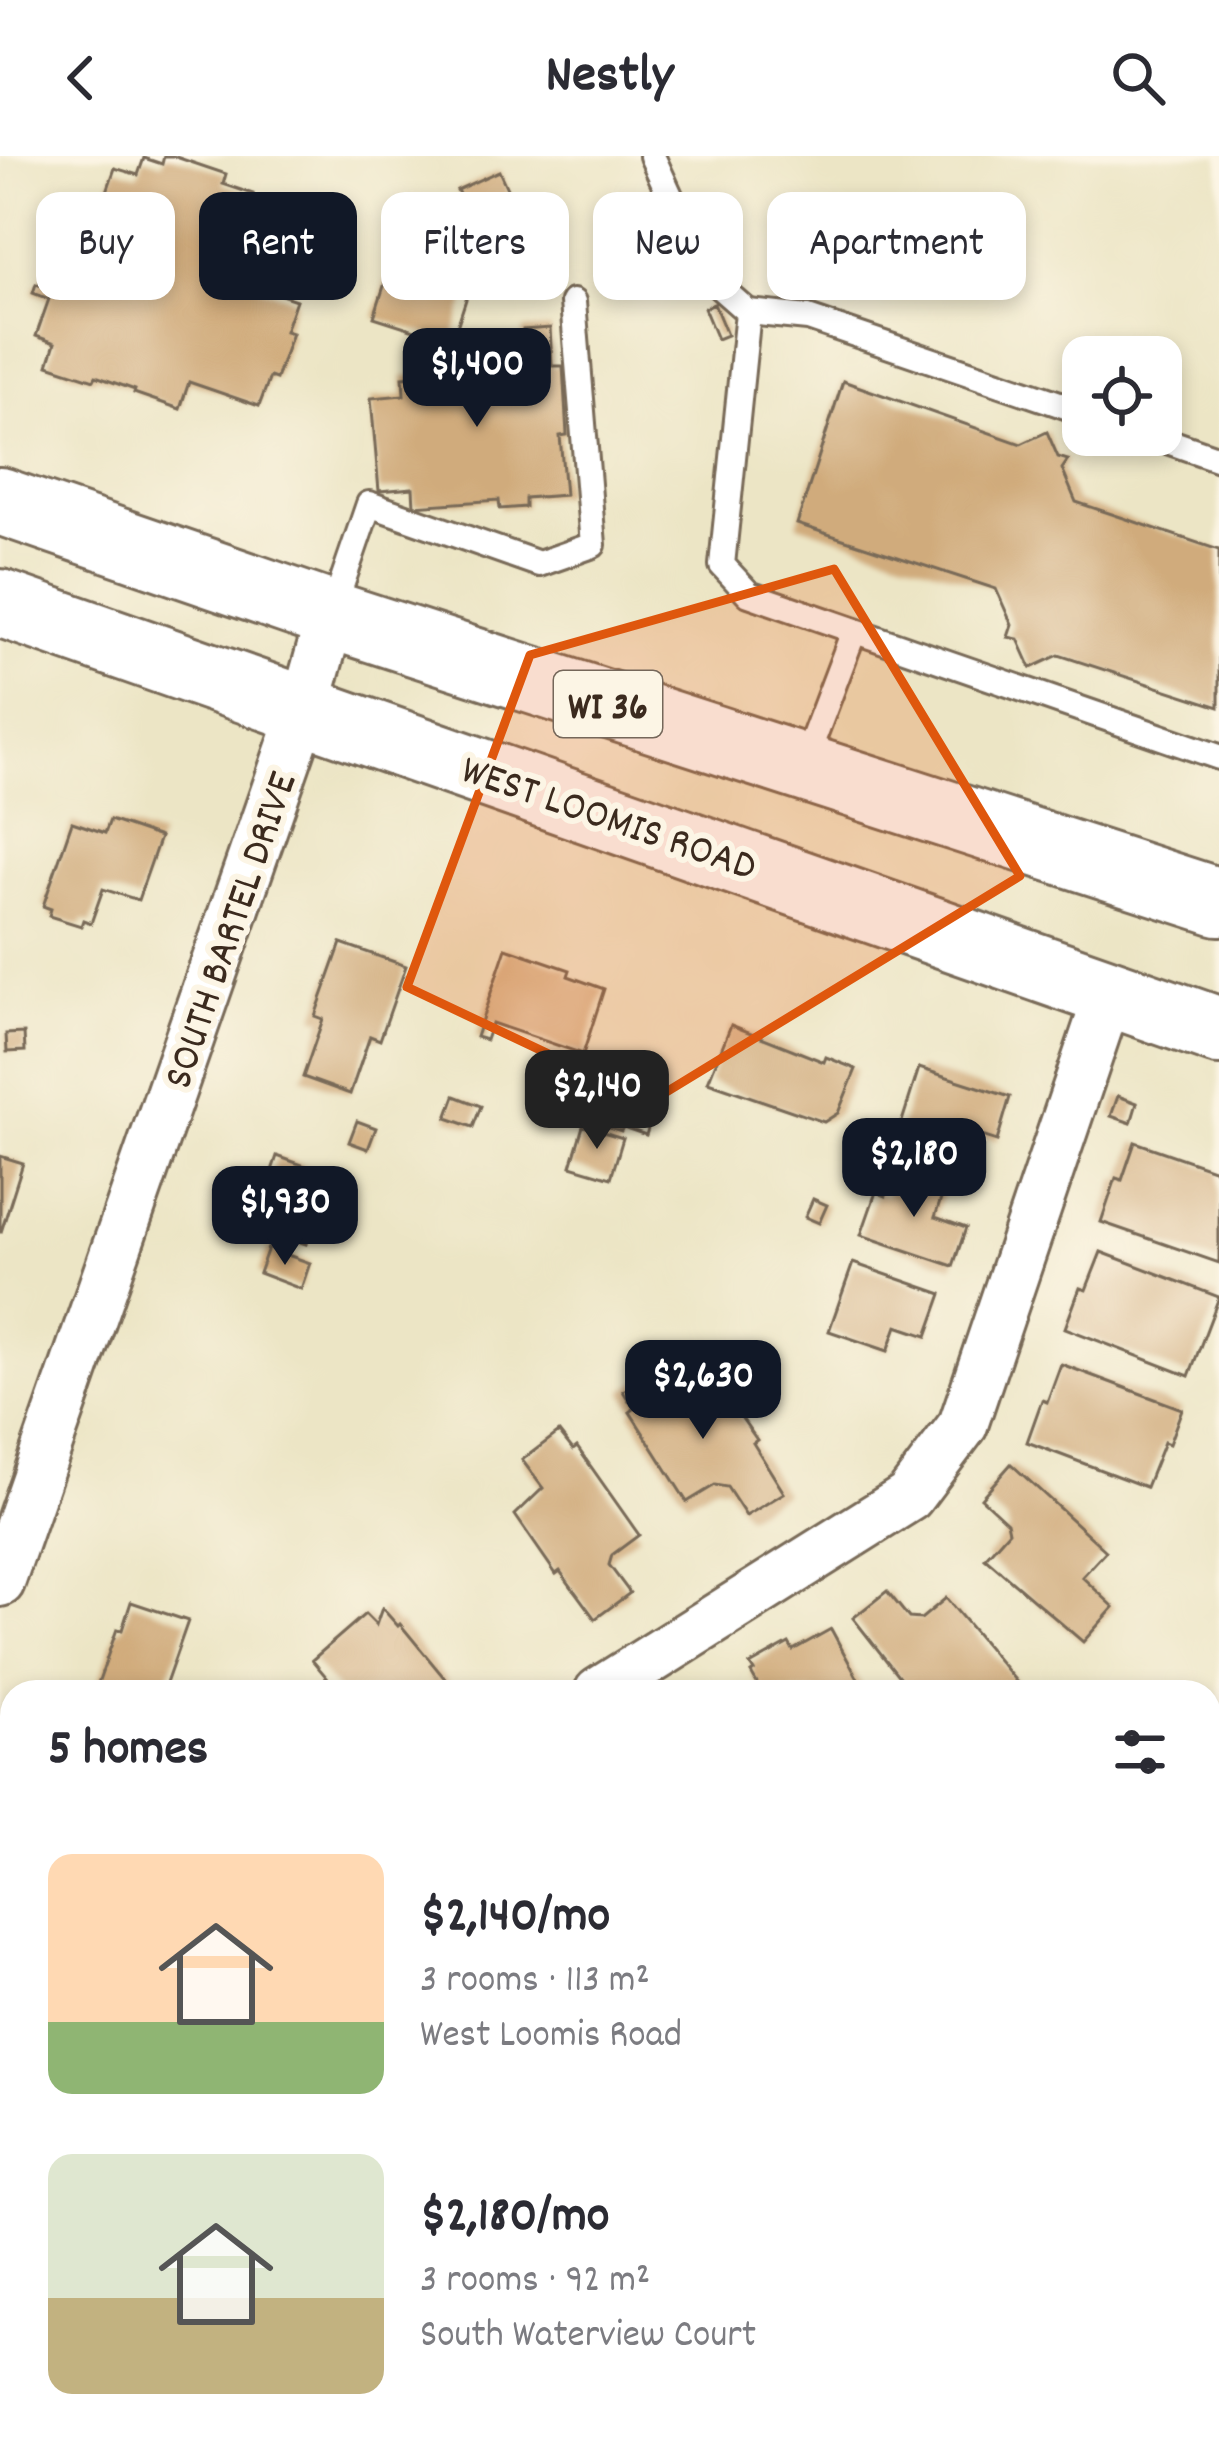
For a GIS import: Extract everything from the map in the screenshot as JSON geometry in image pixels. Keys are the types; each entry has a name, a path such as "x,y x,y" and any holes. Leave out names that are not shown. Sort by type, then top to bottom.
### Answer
{"main road":[{"name":"WI 36","path":"0,500 331,614 1219,902"},
{"name":"WEST LOOMIS ROAD","path":"0,603 1219,1031"}],"street":[{"name":"SOUTH BARTEL DRIVE","path":"0,1582 304,707 331,614"},
{"path":"618,1680 909,1497 963,1425 1109,994"}],"lane":[{"path":"652,156 706,275 748,312 808,317 1062,405"},
{"path":"331,614 369,504 539,564 593,545 573,302"},
{"path":"748,312 722,565 748,594 1219,757"},
{"path":"1182,446 1219,459"},
{"path":"803,767 854,631"}],"highlighted area":[{"path":"834,569 1020,876 650,1102 407,987 530,655"}],"building":[{"path":"164,156 173,156 226,174 223,184 247,192 199,192 199,300 296,300 285,331 292,333 276,379 270,377 259,406 189,382 180,409 96,376 94,380 48,365 55,343 36,336 49,300 175,300 175,192 107,192 115,168 138,175 144,158 162,164"},
{"path":"499,171 508,192 458,192"},
{"path":"381,295 381,300 466,300 452,342 374,317"},
{"path":"714,304 727,335 717,339 704,308"},
{"path":"550,328 552,366 563,366 567,435 560,436 565,495 525,498 525,507 500,509 499,500 414,506 413,488 379,491 371,398 404,395 403,377 471,372 470,354 520,350 523,330"},
{"path":"843,381 1021,444 1047,432 1058,457 1068,460 1062,469 1076,502 1219,550 1219,707 1059,655 1031,668 1018,639 1008,637 1012,625 996,589 797,524"},
{"path":"110,820 160,837 138,900 103,889 91,923 83,920 81,926 49,916 51,909 43,906 72,822 105,833"},
{"path":"341,943 406,966 380,1040 370,1036 350,1094 303,1077 323,1019 315,1016"},
{"path":"506,948 570,970 568,976 604,989 583,1054 492,1023 486,1040 476,1037"},
{"path":"731,1025 824,1062 826,1057 856,1069 838,1113 824,1122 708,1082"},
{"path":"24,1033 25,1051 7,1052 6,1034"},
{"path":"919,1068 1010,1097 997,1141 963,1130 956,1152 898,1134"},
{"path":"597,1078 636,1090 633,1100 655,1107 646,1135 584,1119"},
{"path":"455,1096 481,1106 473,1127 447,1118"},
{"path":"1118,1096 1137,1103 1131,1123 1111,1116"},
{"path":"357,1121 376,1128 368,1149 349,1142"},
{"path":"583,1126 623,1138 611,1178 571,1166"},
{"path":"1135,1142 1219,1171 1219,1263 1101,1222"},
{"path":"0,1156 23,1163 1,1232 0,1232"},
{"path":"277,1156 330,1175 306,1244 253,1226"},
{"path":"894,1170 945,1187 935,1217 966,1228 953,1266 861,1235 876,1192 886,1196"},
{"path":"813,1199 827,1205 819,1223 805,1217"},
{"path":"268,1248 310,1263 301,1289 259,1273"},
{"path":"1101,1252 1219,1297 1189,1376 1065,1328"},
{"path":"853,1263 942,1294 927,1336 897,1326 888,1351 829,1331"},
{"path":"1061,1364 1182,1409 1146,1487 1027,1442"},
{"path":"658,1369 678,1401 717,1383 757,1440 753,1443 784,1493 746,1516 727,1487 715,1485 687,1502 630,1412 634,1409 623,1391"},
{"path":"559,1432 573,1450 577,1447 639,1535 612,1555 609,1565 630,1593 595,1619 515,1515 543,1488 522,1460"},
{"path":"1011,1464 1106,1551 1082,1577 1114,1607 1083,1642 985,1558 1009,1531 1007,1522 981,1498"},
{"path":"887,1591 909,1618 921,1619 946,1598 1015,1680 902,1680 853,1618"},
{"path":"131,1602 188,1621 167,1680 99,1680 117,1629 122,1630"},
{"path":"382,1608 446,1680 329,1680 312,1660 365,1614 376,1625"},
{"path":"831,1629 859,1680 755,1680 750,1665 789,1643 793,1650"}]}
